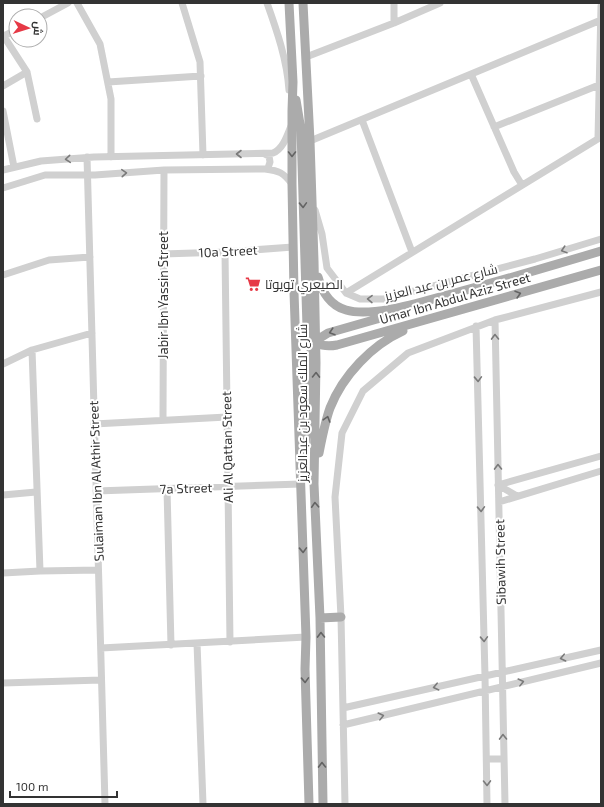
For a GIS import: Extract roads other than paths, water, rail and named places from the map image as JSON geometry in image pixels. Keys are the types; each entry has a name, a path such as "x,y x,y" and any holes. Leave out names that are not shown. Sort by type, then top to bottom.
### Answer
{"main road":[{"path":"284,3 291,51"},
{"name":"شارع الملك سعود بن عبدالعزيز","path":"289,3 293,82 291,126 293,247 306,638 305,670 309,804"},
{"name":"شارع الملك سعود بن عبدالعزيز","path":"303,3 310,141 316,342 314,484 320,618 323,804"},
{"path":"293,82 301,130 307,327 308,333 316,342"},
{"name":"شارع عمر بن عبد العزيز","path":"314,262 320,287 325,295 337,306 345,310 355,312 376,312 422,302 601,252"},
{"name":"Umar Ibn Abdul Aziz Street","path":"316,342 324,346 337,345 601,270"},
{"path":"301,484 306,435 307,366 309,354 316,342 328,333 376,319 422,302"},
{"path":"314,484 326,421 331,406 345,382 364,359 380,344 396,334 426,320"},
{"path":"320,618 341,617"}],"street":[{"path":"48,14 68,3"},
{"path":"77,3 100,44 111,99 111,157"},
{"path":"182,3 200,62 203,155"},
{"path":"267,3 274,21 284,59 292,111"},
{"path":"394,3 394,23"},
{"path":"306,57 394,23 440,3"},
{"path":"346,293 600,137 599,85 601,6"},
{"path":"310,141 601,20"},
{"path":"3,36 28,72 37,119"},
{"path":"3,86 28,72"},
{"path":"471,74 514,172 522,185"},
{"path":"108,82 201,76"},
{"path":"494,127 599,85"},
{"path":"3,110 14,167"},
{"path":"362,120 412,252"},
{"path":"3,170 41,161 87,157 265,154 277,151 291,126"},
{"path":"265,154 269,156 270,162 268,168 265,169"},
{"name":"Sulaiman Ibn Al Athir Street","path":"87,157 105,804"},
{"path":"3,188 45,175 87,175 164,170 265,169 282,173 292,184"},
{"name":"Jabir Ibn Yassin Street","path":"162,420 164,170"},
{"path":"312,200 322,234 327,268 346,293 360,299 384,299 535,259 601,238"},
{"path":"579,258 588,242"},
{"name":"10a Street","path":"164,254 225,252 293,247"},
{"name":"Ali Al Qattan Street","path":"225,252 230,642"},
{"path":"3,275 49,260 90,256"},
{"path":"345,804 341,617 336,498 342,434 363,391 408,353 494,320 601,292"},
{"name":"Sibawih Street","path":"494,320 505,804"},
{"name":"Sibawih Street","path":"476,326 486,676 487,804"},
{"path":"3,364 32,350 92,333"},
{"path":"32,350 40,571"},
{"path":"94,424 227,417"},
{"path":"498,485 601,456"},
{"path":"499,502 601,471"},
{"name":"7a Street","path":"96,491 301,484"},
{"path":"498,485 517,496"},
{"path":"167,489 171,644"},
{"path":"3,494 36,492"},
{"path":"3,573 98,570"},
{"path":"101,648 306,638"},
{"path":"197,643 203,804"},
{"path":"343,708 601,650"},
{"path":"343,725 601,662"},
{"path":"3,683 101,680"},
{"path":"487,759 504,759"}],"place":[{"name":"الصيعري تويوتا","path":"253,284"}]}
